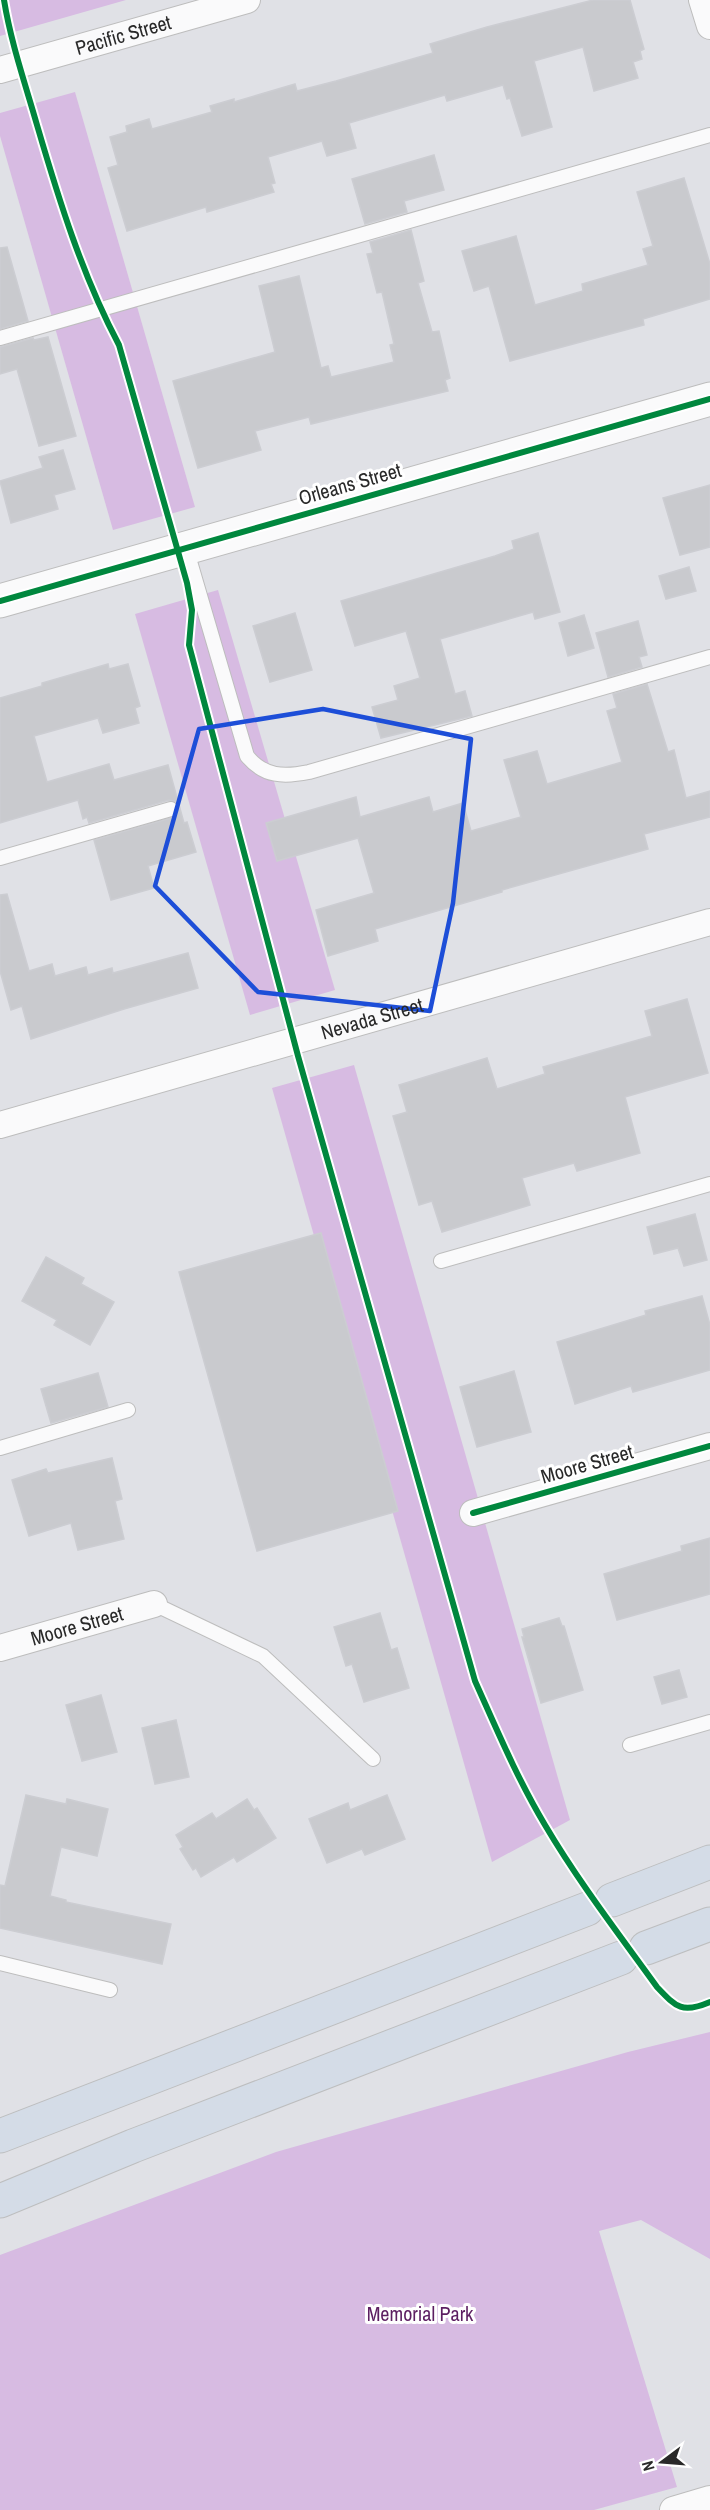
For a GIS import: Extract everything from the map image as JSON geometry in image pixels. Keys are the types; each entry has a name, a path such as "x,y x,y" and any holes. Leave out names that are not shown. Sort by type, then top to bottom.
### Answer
{"highway":[{"path":"0,2136 710,1862"},
{"path":"0,2201 144,2141 710,1924"}],"main road":[{"name":"Orleans Street","path":"0,601 710,399"}],"street":[{"name":"Pacific Street","path":"0,70 247,0"},
{"path":"702,0 710,26"},
{"name":"Nevada Street","path":"0,1125 710,922"},
{"name":"Moore Street","path":"473,1513 710,1446"},
{"name":"Moore Street","path":"0,1648 154,1604"},
{"path":"673,2510 710,2499"}],"lane":[{"path":"0,338 710,135"},
{"path":"186,548 247,756 260,769 278,776 309,772 710,657"},
{"path":"0,858 171,809"},
{"path":"441,1261 710,1184"},
{"path":"0,1448 128,1410"},
{"path":"154,1604 263,1656 373,1759"},
{"path":"630,1745 710,1722"},
{"path":"0,1963 110,1990"}],"highlighted area":[{"path":"323,709 471,739 453,903 430,1011 258,992 155,886 199,729"}],"green space":[{"path":"0,0 126,0 0,36"},
{"path":"75,92 195,507 113,530 0,136 0,113"},
{"path":"218,590 335,990 250,1015 135,614"},
{"path":"354,1065 570,1820 492,1862 272,1088"},
{"name":"Memorial Park","path":"710,2032 710,2259 641,2220 599,2231 677,2487 594,2510 0,2510 0,2255 276,2152 628,2052"}],"building":[{"path":"593,0 630,0 644,49 640,51 642,59 633,62 638,78 594,91 583,47 534,61 552,127 522,136 510,98 507,99 503,85 447,101 445,95 349,123 356,148 327,156 322,141 268,157 275,183 271,184 274,192 207,212 206,207 127,231 108,168 118,165 110,137 127,132 126,126 149,119 152,129 212,112 210,106 234,99 234,102 295,84 297,91 336,81 433,53 430,44"},
{"path":"434,155 444,190 404,201 407,212 365,224 352,179"},
{"path":"684,178 710,264 710,299 643,319 644,325 510,361 489,286 474,291 462,251 516,236 535,305 583,291 582,284 648,265 643,249 653,246 637,192"},
{"path":"411,230 424,281 418,283 432,332 439,331 450,378 445,380 448,391 311,424 309,417 255,431 261,450 198,468 173,381 275,352 259,286 299,276 321,368 328,366 331,377 394,362 390,345 394,344 382,292 377,293 367,254 373,253 370,242"},
{"path":"7,247 28,321 0,329 0,248"},
{"path":"48,337 76,436 39,446 17,369 0,374 0,347 33,338 34,340"},
{"path":"63,450 75,489 54,495 58,509 11,523 0,481 43,468 39,457"},
{"path":"710,485 710,547 680,555 663,498"},
{"path":"538,533 560,612 535,619 533,612 440,639 455,694 465,691 472,716 381,738 372,707 398,700 394,686 420,678 406,631 355,646 341,601 495,556 514,549 512,541"},
{"path":"689,567 696,591 666,599 659,576"},
{"path":"295,613 312,670 270,682 253,626"},
{"path":"584,615 594,648 568,656 559,623"},
{"path":"638,621 647,655 639,657 642,667 608,677 596,633"},
{"path":"108,664 109,669 128,664 140,706 135,708 139,723 103,733 98,718 34,736 47,782 109,764 114,780 168,765 184,823 187,822 196,852 148,866 154,888 111,900 94,840 174,817 180,811 177,802 169,800 89,823 87,817 83,819 78,800 0,823 0,698"},
{"path":"647,684 668,752 674,750 686,798 710,791 710,817 644,834 648,849 375,929 378,941 328,956 316,910 374,893 358,838 277,861 266,823 356,797 360,817 429,797 433,812 463,803 471,831 521,817 504,760 537,751 547,784 622,762 607,711 617,708 613,694"},
{"path":"7,894 29,971 52,964 55,976 86,967 88,975 112,968 113,973 188,953 198,988 31,1039 22,1006 11,1010 0,971 0,895"},
{"path":"687,999 708,1073 625,1097 640,1153 577,1171 574,1163 522,1178 530,1205 442,1232 432,1201 419,1205 393,1116 407,1112 399,1085 487,1058 497,1089 545,1074 543,1067 652,1036 645,1011"},
{"path":"695,1214 707,1260 684,1266 678,1248 654,1254 647,1227"},
{"path":"321,1233 398,1511 257,1551 179,1272"},
{"path":"46,1257 84,1278 81,1284 114,1302 90,1345 54,1325 57,1320 22,1301"},
{"path":"702,1296 710,1325 710,1370 633,1392 631,1386 575,1404 557,1342 646,1315 645,1311"},
{"path":"514,1371 531,1432 477,1447 460,1387"},
{"path":"98,1373 108,1407 51,1423 41,1389"},
{"path":"112,1458 122,1499 115,1501 124,1539 78,1550 71,1523 29,1536 12,1480 46,1469 48,1473"},
{"path":"710,1538 710,1594 617,1620 604,1574 682,1551 681,1546"},
{"path":"380,1613 391,1650 397,1648 409,1688 364,1702 352,1664 346,1666 334,1627"},
{"path":"559,1618 564,1626 583,1690 541,1703 522,1637 524,1637 522,1629"},
{"path":"679,1670 687,1697 662,1704 654,1677"},
{"path":"101,1695 117,1752 82,1761 66,1705"},
{"path":"176,1720 189,1777 155,1784 142,1728"},
{"path":"26,1795 66,1804 67,1799 108,1809 97,1856 61,1847 50,1896 66,1900 66,1902 171,1924 162,1964 0,1928 0,1885 5,1886"},
{"path":"387,1795 405,1839 365,1855 362,1849 327,1863 309,1819 348,1803 350,1810"},
{"path":"247,1799 254,1810 257,1808 276,1838 237,1862 234,1857 201,1877 196,1868 193,1870 180,1849 183,1847 176,1835 212,1813 216,1819"}],"cycle path":[{"path":"4,0 14,47 54,181 72,237 119,345 187,583 192,610 189,645 298,1056 475,1681 516,1772 545,1825 585,1887 657,1987 675,2004 686,2008 710,2002"},
{"path":"0,601 710,399"},
{"path":"473,1513 710,1446"}]}
